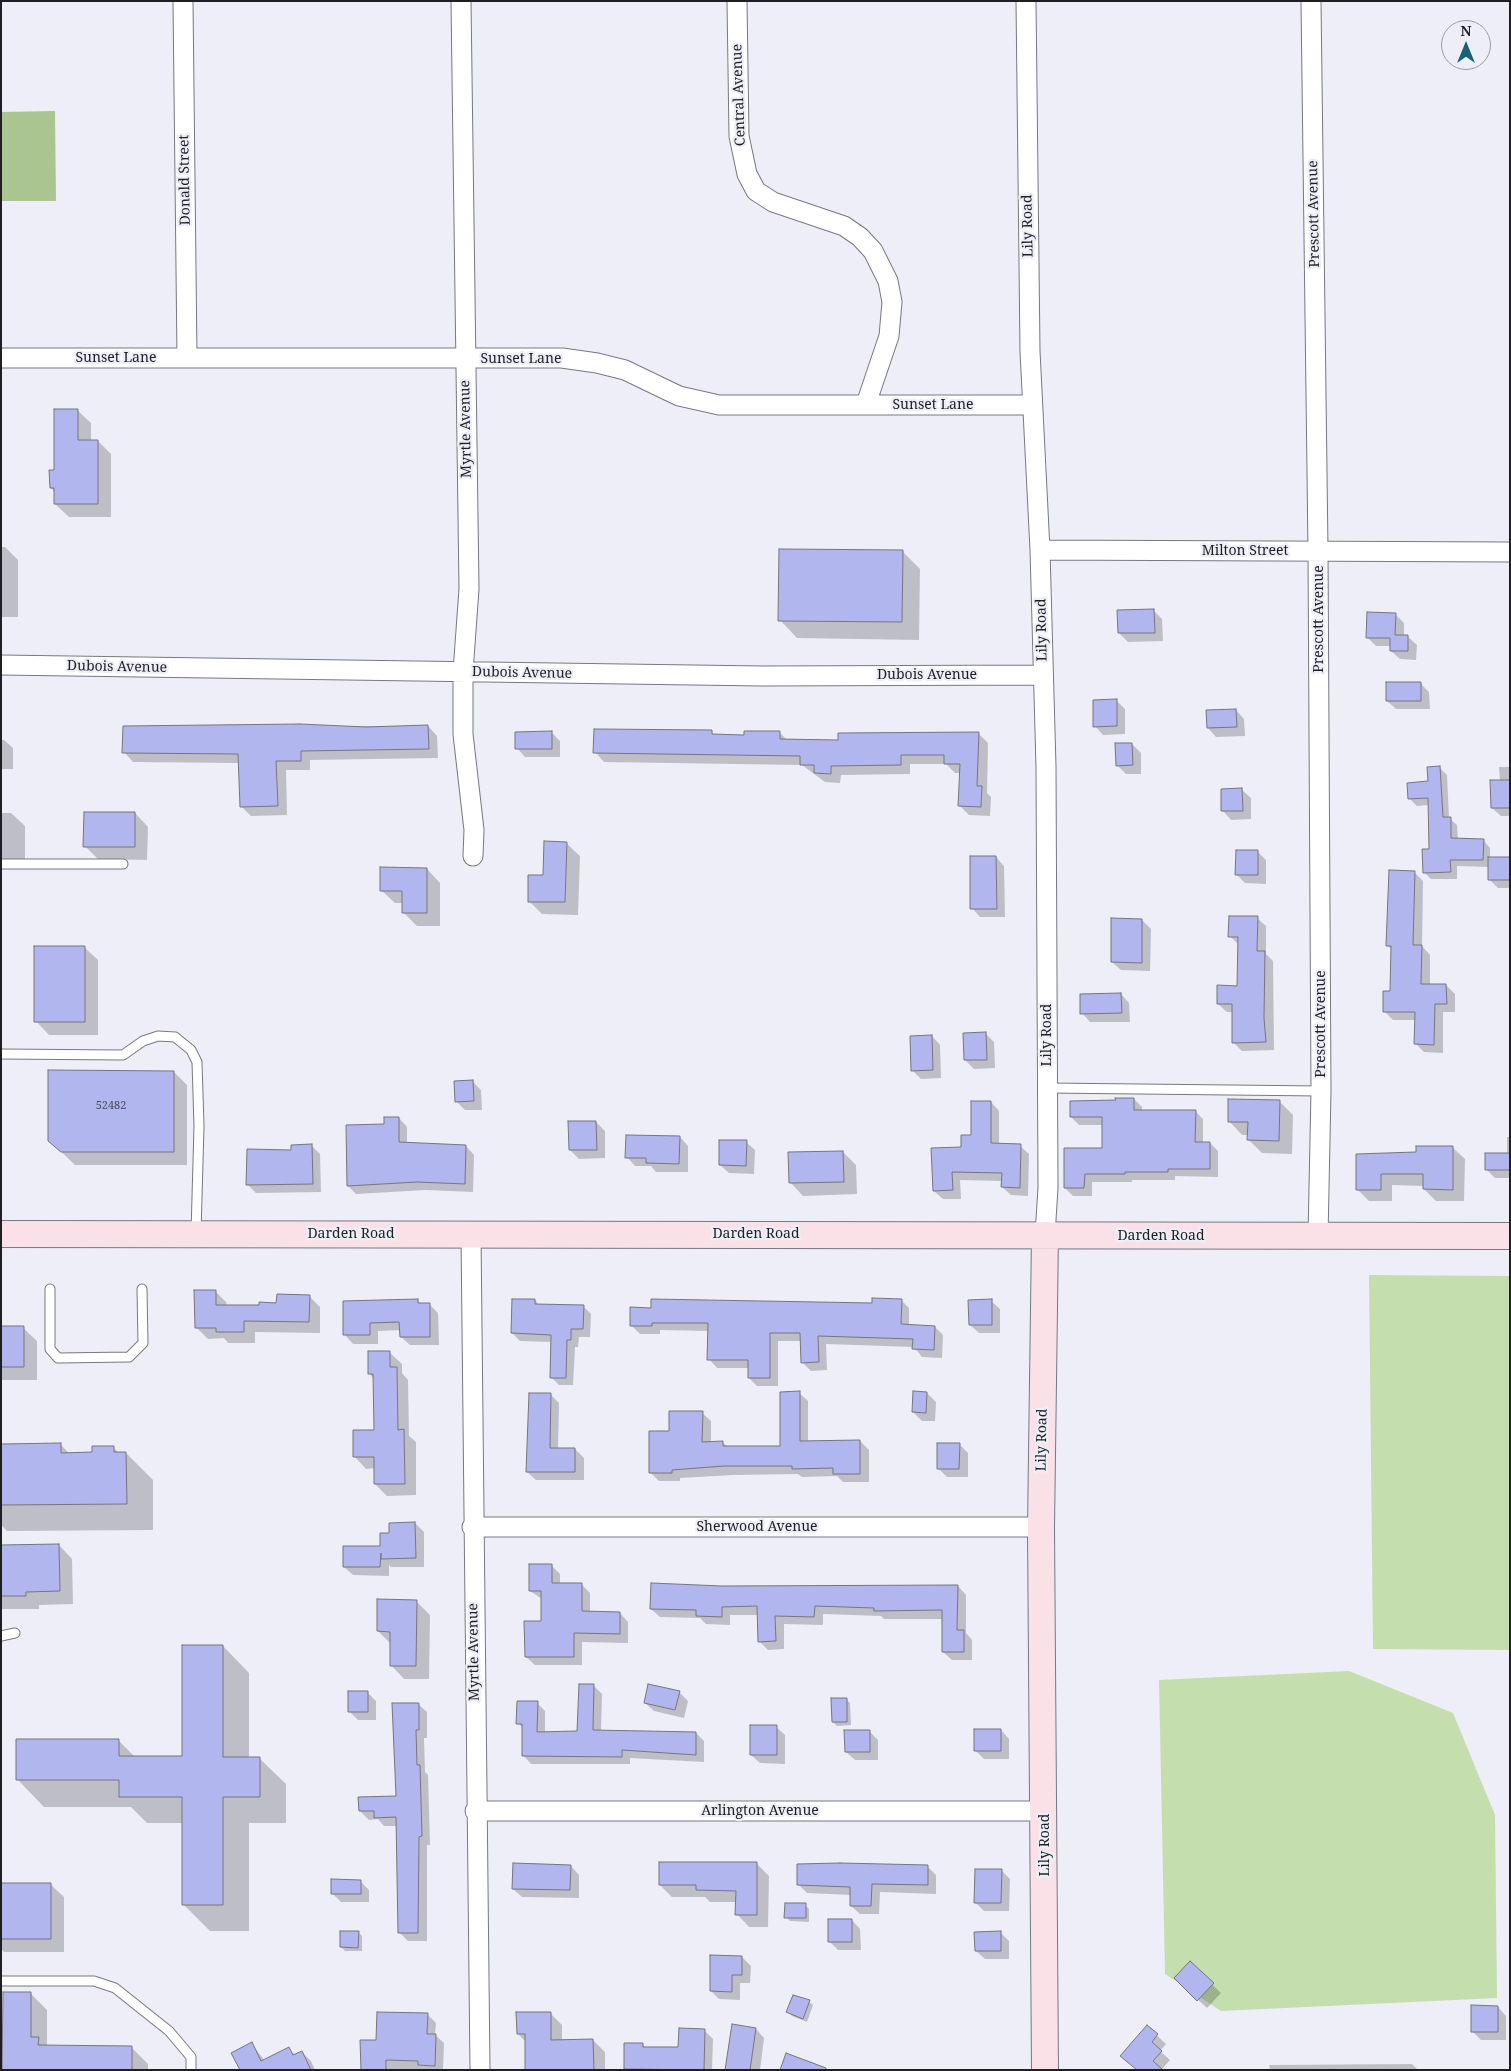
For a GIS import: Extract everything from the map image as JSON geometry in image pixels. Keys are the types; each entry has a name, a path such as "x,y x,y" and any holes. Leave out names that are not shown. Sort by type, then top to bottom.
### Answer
{"street":[{"name":"Donald Street","path":"184,1 187,358"},
{"name":"Myrtle Avenue","path":"461,1 469,589 463,672 463,734 474,830 473,856"},
{"name":"Central Avenue","path":"737,1 739,136 747,174 756,191 773,202 844,226 860,236 873,251 888,281 892,302 889,336 866,404"},
{"name":"Lily Road","path":"1026,1 1032,405 1040,550 1047,873 1048,1188 1041,1528 1045,1811 1045,2070"},
{"name":"Prescott Avenue","path":"1311,1 1318,551 1321,1091 1318,1237"},
{"name":"Sunset Lane","path":"1,358 562,358 597,363 625,370 679,396 719,404 1032,405"},
{"name":"Milton Street","path":"1040,550 1510,552"},
{"name":"Dubois Avenue","path":"1,665 762,676 1043,675"},
{"name":"Darden Road","path":"1,1234 1510,1236"},
{"name":"Myrtle Avenue","path":"471,1234 472,1527 480,2070"},
{"name":"Sherwood Avenue","path":"472,1527 1041,1528"},
{"name":"Arlington Avenue","path":"476,1810 1045,1811"}],"lane":[{"path":"1,864 124,864"},
{"path":"1,1054 124,1055 143,1041 158,1036 175,1036 191,1050 197,1062 200,1126 196,1234"},
{"path":"1047,1088 1321,1091"},
{"path":"50,1289 50,1349 58,1358 129,1357 143,1343 142,1289"},
{"path":"1,1636 15,1633"},
{"path":"1,1981 94,1981 115,1988 169,2031 191,2057 191,2070"}],"green space":[{"path":"55,111 56,201 1,201 1,112"},
{"path":"1369,1275 1510,1276 1510,1650 1373,1649"},
{"path":"1349,1671 1453,1713 1495,1815 1497,1998 1221,2011 1165,1974 1159,1680"}],"building":[{"path":"54,409 78,409 78,440 98,440 98,504 54,504 54,488 50,488 49,470 54,470"},
{"path":"779,549 903,550 902,622 778,621"},
{"path":"1154,609 1155,633 1118,633 1117,610"},
{"path":"1367,612 1396,613 1395,635 1408,635 1408,651 1390,651 1390,638 1366,638"},
{"path":"1386,682 1421,682 1421,701 1386,701"},
{"path":"1117,699 1117,726 1093,727 1093,700"},
{"path":"1236,709 1237,727 1207,728 1206,710"},
{"path":"300,724 366,727 428,725 429,749 301,751 301,761 276,761 278,806 240,807 238,754 122,753 123,726"},
{"path":"594,729 712,730 712,734 744,735 744,731 780,731 780,739 838,740 838,733 979,732 977,786 982,786 981,807 958,806 960,764 944,764 944,755 901,755 901,765 831,766 831,774 814,773 814,765 800,765 800,756 593,753"},
{"path":"552,731 552,749 515,749 515,732"},
{"path":"1115,743 1132,743 1133,765 1116,766"},
{"path":"1440,766 1443,817 1451,817 1451,838 1484,839 1483,860 1450,860 1451,872 1423,873 1422,849 1429,849 1428,798 1408,799 1407,783 1428,781 1427,767"},
{"path":"1490,780 1510,780 1510,808 1491,808"},
{"path":"1242,788 1243,811 1221,811 1221,789"},
{"path":"84,812 135,812 135,847 83,847"},
{"path":"544,841 567,842 565,902 528,902 528,875 543,875"},
{"path":"1236,850 1258,850 1258,875 1235,875"},
{"path":"970,856 996,856 997,909 970,909"},
{"path":"1488,857 1510,857 1510,880 1488,880"},
{"path":"380,867 427,868 427,913 402,913 402,891 380,891"},
{"path":"1389,870 1415,871 1413,945 1422,945 1421,984 1446,984 1447,1004 1435,1004 1434,1045 1414,1044 1415,1012 1383,1012 1383,991 1390,991 1391,946 1386,946"},
{"path":"1229,916 1258,916 1257,951 1265,951 1264,1018 1266,1042 1232,1043 1232,1004 1217,1004 1217,985 1237,986 1238,937 1228,937"},
{"path":"1111,918 1142,919 1142,963 1111,962"},
{"path":"34,946 85,946 85,1022 34,1022"},
{"path":"1121,993 1122,1013 1080,1014 1080,994"},
{"path":"986,1032 987,1060 964,1060 963,1033"},
{"path":"932,1035 933,1070 911,1071 910,1036"},
{"path":"48,1070 174,1071 174,1152 61,1152 48,1141"},
{"path":"473,1080 474,1101 455,1102 454,1081"},
{"path":"1115,1098 1134,1098 1134,1110 1196,1110 1195,1142 1210,1142 1210,1169 1168,1169 1168,1172 1085,1174 1084,1188 1064,1188 1064,1148 1102,1148 1102,1117 1070,1117 1070,1101 1116,1100"},
{"path":"1228,1099 1280,1100 1279,1141 1247,1140 1248,1122 1228,1122"},
{"path":"971,1101 991,1101 991,1143 1021,1144 1020,1188 1001,1187 1002,1173 952,1172 953,1190 933,1191 931,1148 961,1147 961,1135 971,1135"},
{"path":"384,1117 399,1117 399,1142 466,1145 465,1184 417,1182 347,1186 346,1125 384,1124"},
{"path":"568,1121 596,1121 597,1150 569,1150"},
{"path":"626,1135 680,1136 679,1164 646,1163 646,1158 625,1158"},
{"path":"719,1140 747,1140 746,1166 719,1165"},
{"path":"312,1144 313,1184 246,1185 247,1149 291,1150 291,1145"},
{"path":"1416,1146 1453,1146 1453,1190 1423,1189 1423,1174 1381,1174 1381,1190 1356,1190 1356,1154 1416,1152"},
{"path":"843,1151 844,1182 789,1183 788,1152"},
{"path":"1485,1153 1510,1153 1510,1170 1485,1170"},
{"path":"194,1290 216,1290 216,1305 259,1305 259,1302 276,1303 277,1294 310,1295 309,1322 244,1321 244,1332 216,1332 216,1328 195,1328"},
{"path":"872,1298 902,1299 901,1324 935,1326 934,1350 912,1349 913,1339 818,1336 819,1362 801,1363 800,1333 770,1333 770,1378 748,1378 748,1360 707,1360 708,1323 652,1323 652,1326 630,1326 630,1307 651,1308 651,1299 872,1303"},
{"path":"418,1299 418,1303 430,1303 430,1337 400,1337 399,1322 370,1323 370,1335 343,1335 343,1301"},
{"path":"512,1299 535,1299 535,1304 584,1305 583,1329 571,1329 571,1340 567,1340 566,1378 550,1378 551,1335 511,1333"},
{"path":"992,1299 992,1325 969,1325 968,1300"},
{"path":"1,1326 24,1326 24,1367 1,1367"},
{"path":"368,1351 390,1351 390,1367 397,1367 398,1430 404,1429 405,1484 374,1484 374,1457 353,1457 353,1430 374,1430 373,1374 368,1374"},
{"path":"800,1391 800,1441 860,1440 860,1474 833,1474 833,1468 792,1469 792,1466 724,1466 672,1470 672,1473 649,1473 649,1431 669,1431 669,1411 703,1411 702,1442 723,1441 723,1446 780,1446 780,1392"},
{"path":"913,1391 927,1392 926,1413 912,1412"},
{"path":"529,1393 551,1393 550,1448 575,1448 575,1472 526,1472"},
{"path":"61,1443 61,1453 92,1452 92,1446 114,1446 114,1452 126,1452 127,1504 1,1505 1,1444"},
{"path":"937,1443 960,1443 959,1469 937,1469"},
{"path":"415,1522 416,1558 381,1559 381,1553 380,1567 343,1567 343,1546 380,1546 380,1533 389,1533 389,1523"},
{"path":"59,1544 60,1591 26,1592 26,1596 1,1596 1,1545"},
{"path":"529,1564 552,1564 552,1583 582,1583 582,1611 620,1612 620,1634 574,1633 574,1657 525,1657 524,1621 541,1621 541,1591 529,1591"},
{"path":"651,1583 722,1586 958,1585 957,1630 964,1630 964,1652 942,1652 942,1610 874,1611 874,1608 815,1606 814,1617 775,1616 776,1641 758,1642 757,1606 722,1607 722,1617 696,1616 696,1610 650,1609"},
{"path":"377,1599 417,1600 416,1666 390,1666 390,1632 377,1631"},
{"path":"182,1645 223,1645 223,1757 260,1757 260,1797 223,1797 223,1905 182,1905 182,1797 119,1797 119,1780 16,1780 16,1739 119,1739 119,1756 182,1756"},
{"path":"579,1684 594,1684 593,1730 696,1732 696,1755 622,1750 622,1757 522,1756 522,1724 516,1724 517,1701 538,1701 537,1732 577,1731"},
{"path":"648,1684 680,1691 675,1710 644,1703"},
{"path":"348,1691 368,1691 368,1712 348,1712"},
{"path":"831,1698 847,1698 847,1722 832,1722"},
{"path":"392,1703 419,1703 419,1730 416,1730 417,1765 420,1765 422,1836 419,1837 418,1933 398,1933 396,1817 374,1818 374,1811 359,1811 358,1797 396,1796"},
{"path":"750,1725 777,1725 777,1755 750,1755"},
{"path":"974,1729 1001,1729 1001,1751 974,1751"},
{"path":"844,1730 870,1730 870,1752 845,1752"},
{"path":"659,1862 757,1862 757,1915 735,1915 736,1891 696,1890 696,1885 659,1885"},
{"path":"513,1863 571,1865 570,1890 512,1889"},
{"path":"797,1864 928,1865 928,1885 872,1884 871,1906 850,1906 850,1887 797,1885"},
{"path":"975,1869 1002,1869 1001,1903 974,1903"},
{"path":"331,1879 361,1880 361,1894 331,1894"},
{"path":"1,1883 51,1883 51,1939 1,1939"},
{"path":"785,1903 806,1903 806,1918 784,1918"},
{"path":"828,1919 852,1919 852,1942 828,1942"},
{"path":"340,1931 359,1931 358,1948 340,1947"},
{"path":"1001,1931 1001,1951 975,1951 974,1932"},
{"path":"710,1955 742,1956 742,1975 732,1975 732,1992 710,1991"},
{"path":"1190,1961 1214,1983 1197,2001 1174,1978"},
{"path":"3,1992 31,1992 31,2037 39,2037 38,2045 132,2046 132,2070 2,2070"},
{"path":"793,1995 810,2000 803,2019 786,2012"},
{"path":"1471,2005 1498,2006 1498,2032 1471,2032"},
{"path":"377,2012 428,2013 427,2034 436,2034 435,2066 418,2065 418,2061 386,2060 386,2070 361,2070 360,2040 376,2040"},
{"path":"516,2012 551,2012 551,2040 593,2039 594,2070 525,2070 525,2034 517,2034"},
{"path":"732,2024 756,2028 750,2070 725,2070"},
{"path":"1147,2025 1158,2034 1152,2042 1162,2051 1153,2061 1163,2070 1137,2070 1120,2056"},
{"path":"679,2028 705,2029 704,2070 624,2069 624,2043 643,2043 643,2047 678,2047"},
{"path":"252,2042 261,2061 289,2047 293,2055 302,2051 311,2070 240,2070 231,2053"},
{"path":"786,2053 826,2068 826,2070 780,2070"}]}
